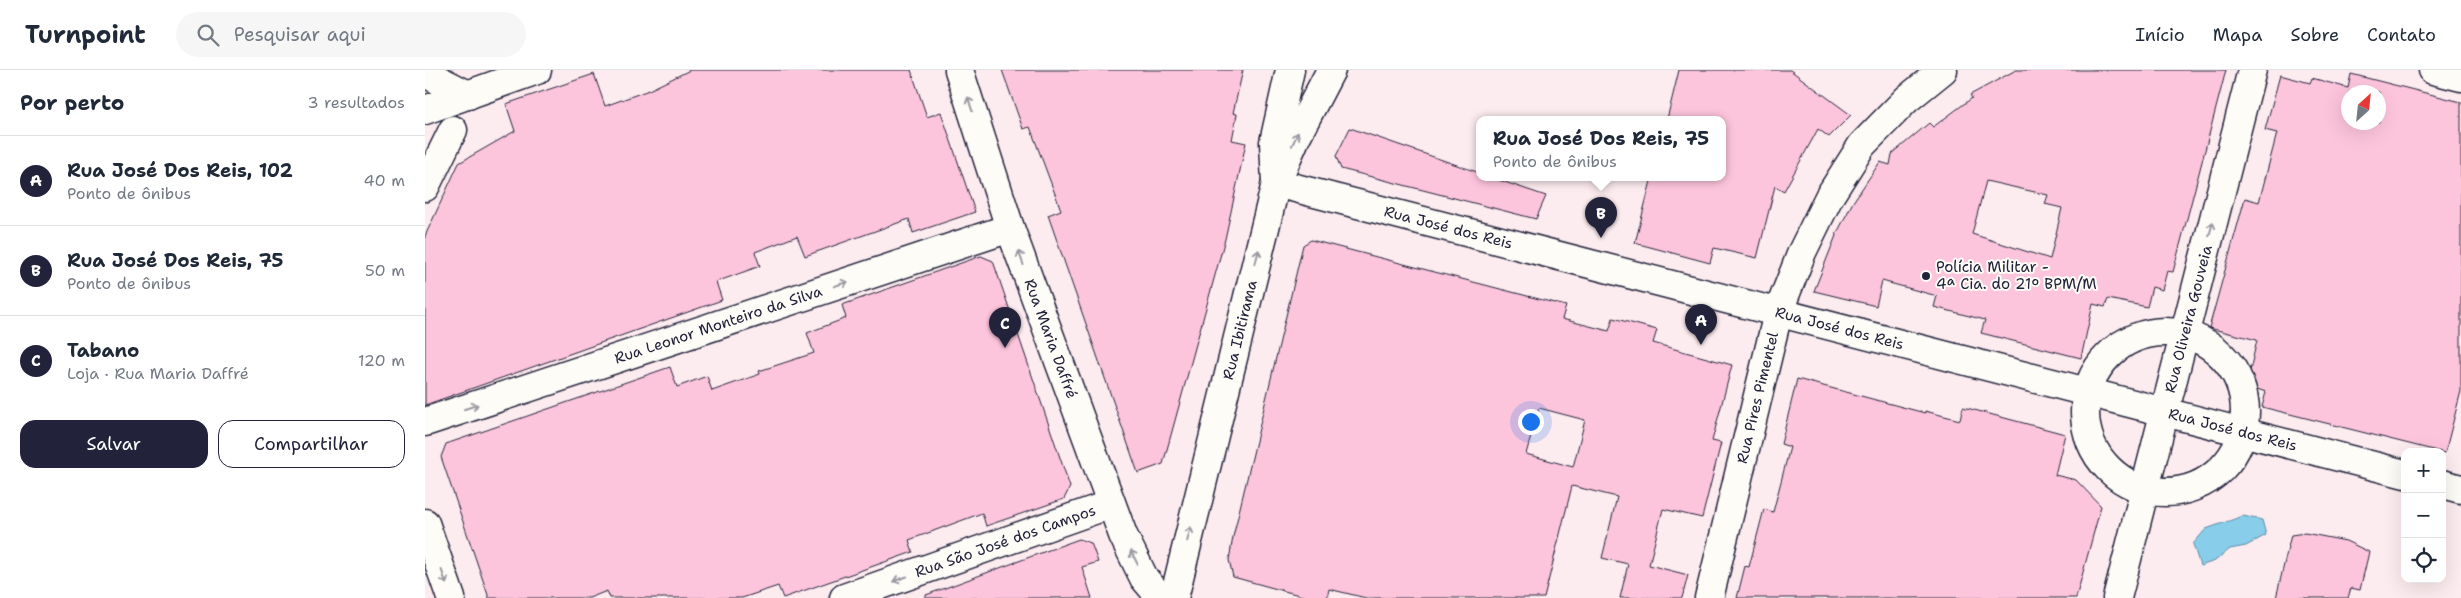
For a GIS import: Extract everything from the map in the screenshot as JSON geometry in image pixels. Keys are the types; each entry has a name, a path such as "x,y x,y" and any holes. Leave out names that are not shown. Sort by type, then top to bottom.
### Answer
{"street":[{"path":"425,110 537,70"},
{"name":"Rua Maria Daffré","path":"959,70 1011,228 1111,504 1123,535 1144,578 1161,598"},
{"path":"1276,183 1274,142 1290,70"},
{"name":"Rua Ibitirama","path":"1173,598 1276,183 1297,135 1331,70"},
{"name":"Rua Pires Pimentel","path":"1709,598 1778,314 1802,252 1829,197 1862,145 1907,100 1943,70"},
{"name":"Rua Oliveira Gouveia","path":"2117,598 2252,70"},
{"path":"2433,70 2461,77"},
{"path":"425,74 468,95"},
{"path":"425,187 453,130"},
{"name":"Rua José dos Reis","path":"1276,183 1778,314 2401,473"},
{"name":"Rua Leonor Monteiro da Silva","path":"425,422 1011,228"},
{"path":"2162,331 2184,334 2205,343 2223,356 2236,375 2244,396 2246,413 2243,433 2228,463 2211,479 2182,490 2167,493 2145,490 2123,481 2111,472 2092,448 2085,426 2084,408 2086,392 2093,373 2104,358 2121,344 2162,331"},
{"path":"2446,485 2461,489"},
{"name":"Rua São José dos Campos","path":"844,598 1111,504"},
{"path":"425,523 451,598"}],"water":[{"path":"2243,516 2262,520 2266,535 2246,546 2230,549 2215,561 2200,566 2193,544 2206,529"}],"building":[{"path":"690,70 911,70 927,117 941,112 975,212 913,233 909,219 805,256 797,236 755,252 760,266 716,282 722,300 425,405 425,236 459,163 515,131 506,104 594,74 605,106 649,90"},
{"path":"1002,70 1243,70 1233,113 1237,114 1232,140 1246,143 1225,239 1163,464 1138,473 1048,215 1061,210 1030,127 1023,129"},
{"path":"1679,70 1790,70 1851,115 1829,137 1818,129 1784,191 1775,186 1757,258 1714,248 1710,263 1635,243 1651,181 1726,181 1726,116 1668,116"},
{"path":"2016,70 2226,70 2173,272 2167,271 2162,290 2152,287 2147,307 2108,299 2105,307 2093,304 2081,358 1981,333 1985,320 1934,307 1937,296 1882,281 1876,306 1814,291 1837,233 1853,202 1880,162 1890,165 1892,154 1929,123 1933,127 1972,98 1970,95","holes":["1986,181 2048,195 2045,204 2062,208 2050,259 1972,234"]},
{"path":"2351,74 2461,102 2461,391 2446,449 2425,448 2262,407 2266,392 2254,388 2249,375 2257,340 2209,328 2245,198 2259,202 2277,133 2265,130 2280,75 2310,83 2312,78 2341,86 2341,130 2386,130 2386,85 2349,85"},
{"path":"1350,128 1476,172 1476,181 1502,181 1546,196 1536,219 1341,169 1336,156"},
{"path":"1311,240 1566,306 1562,319 1609,331 1613,318 1657,330 1653,343 1732,365 1712,441 1721,443 1702,518 1663,509 1649,565 1688,575 1682,598 1620,598 1628,564 1602,558 1617,497 1572,486 1544,598 1366,598 1329,589 1327,598 1310,598 1233,577 1229,560 1233,537 1303,245","holes":["1539,408 1585,420 1573,467 1526,454"]},
{"path":"981,256 993,261 1070,487 1064,499 986,526 982,513 909,540 913,552 783,598 778,586 742,598 610,598 607,591 589,598 489,598 441,457 446,444 670,367 677,387 707,376 712,391 760,374 759,371 814,353 807,333 846,318 842,305"},
{"path":"1797,379 1925,413 1925,411 1960,420 1963,407 2065,434 2055,475 2076,480 2101,506 2076,598 1737,598 1745,566 1749,567 1764,509 1773,512 1790,447 1781,444"},
{"path":"2305,533 2346,541 2369,552 2360,590 2351,588 2348,598 2276,598 2291,535"},
{"path":"1079,539 1091,543 1098,562 1082,567 1092,598 926,598 926,595"}],"place":[{"name":"Rua José Dos Reis, 75","path":"1601,238"},
{"name":"Polícia Militar - 4ª Cia. do 21º BPM/M","path":"1926,276"},
{"name":"Rua José Dos Reis, 102","path":"1701,345"},
{"name":"Tabano","path":"1005,348"}]}
